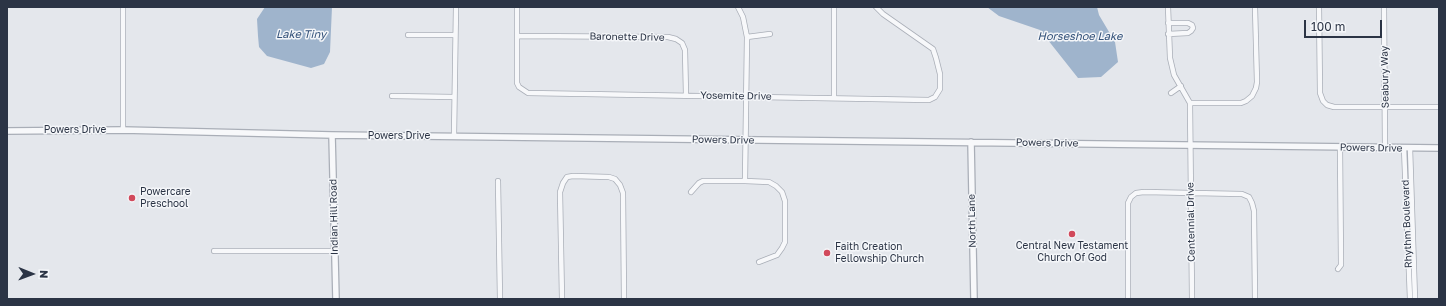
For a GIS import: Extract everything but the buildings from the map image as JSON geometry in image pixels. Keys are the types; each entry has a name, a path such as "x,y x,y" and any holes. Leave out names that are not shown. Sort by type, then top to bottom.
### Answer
{"street":[{"path":"123,7 123,130"},
{"path":"454,136 456,7"},
{"path":"517,7 518,36"},
{"path":"738,7 743,17 747,37 745,181"},
{"path":"834,7 834,97"},
{"name":"Yosemite Drive","path":"518,36 517,82 518,87 528,93 834,97 928,100 935,97 940,89 940,74 933,49 883,14 876,7"},
{"path":"1168,7 1170,58 1174,75 1190,104 1240,103 1246,101 1252,96 1257,82 1255,7"},
{"path":"1319,7 1320,93 1323,101 1334,107 1439,107"},
{"name":"Seabury Way","path":"1384,7 1385,148"},
{"path":"1168,23 1188,22 1193,28 1188,33 1168,34"},
{"path":"747,37 770,34"},
{"path":"408,35 455,35"},
{"name":"Baronette Drive","path":"518,36 668,37 676,39 682,43 685,50 686,95"},
{"path":"1171,93 1181,86"},
{"path":"392,96 454,97"},
{"name":"Centennial Drive","path":"1190,104 1192,299"},
{"name":"Powers Drive","path":"7,131 123,130 332,136 454,136 1439,148"},
{"name":"Indian Hill Road","path":"332,136 336,299"},
{"name":"North Lane","path":"971,142 974,299"},
{"path":"1338,269 1341,265 1340,147"},
{"name":"Rhythm Boulevard","path":"1407,148 1410,299"},
{"name":"Rhythm Boulevard","path":"1407,148 1415,299"},
{"path":"562,299 560,192 567,177 592,176 609,177 615,179 620,185 623,193 624,299"},
{"path":"498,181 500,299"},
{"path":"691,192 703,181 762,181 776,186 782,192 785,200 786,235 782,248 777,255 759,262"},
{"path":"1128,299 1128,203 1131,197 1136,193 1144,192 1242,194 1249,197 1254,211 1256,299"},
{"path":"214,251 335,251"}],"water":[{"name":"Lake Tiny","path":"265,7 332,7 330,52 324,64 311,68 267,56 259,47 257,19"},
{"name":"Horseshoe Lake","path":"987,7 1097,7 1099,15 1115,42 1118,62 1101,77 1078,78 1040,30 999,16"}],"place":[{"name":"Powercare Preschool","path":"132,198"},
{"name":"Central New Testament Church Of God","path":"1072,234"},
{"name":"Faith Creation Fellowship Church","path":"827,253"}]}
